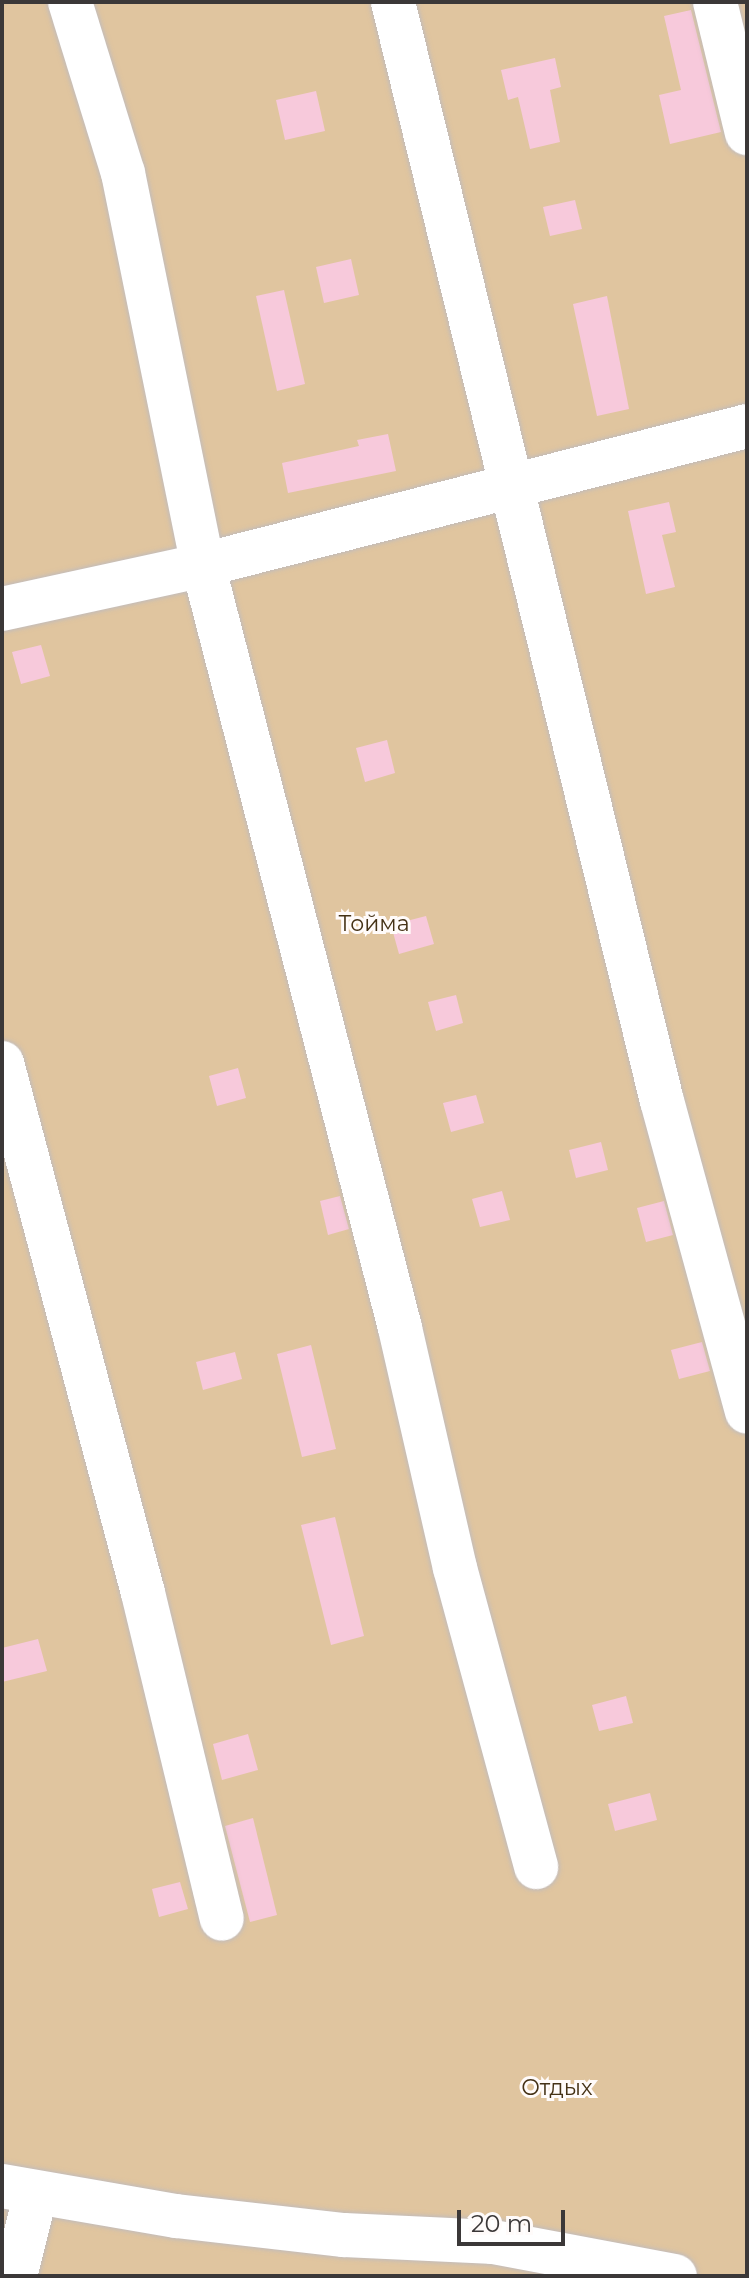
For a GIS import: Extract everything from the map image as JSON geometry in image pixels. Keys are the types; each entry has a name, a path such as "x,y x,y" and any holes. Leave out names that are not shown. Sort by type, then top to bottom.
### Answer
{"lane":[{"path":"70,2 123,173 203,565 374,1222 455,1568 536,1867"},
{"path":"393,2 662,1101 747,1412"},
{"path":"715,2 747,133"},
{"path":"2,609 203,565 511,483 747,426"},
{"path":"2,1063 136,1564 222,1919"},
{"path":"15,2276 19,2190 176,2216 344,2235 493,2242 675,2276"}],"green space":[{"name":"Тойма","path":"2,2 747,2 747,2276 2,2276"}],"building":[{"path":"691,10 721,132 670,144 659,95 681,90 664,16"},
{"path":"555,58 561,87 550,90 560,142 530,149 518,97 508,100 501,70"},
{"path":"316,91 325,131 285,140 276,100"},
{"path":"575,200 582,229 550,236 543,207"},
{"path":"351,259 359,295 324,303 316,267"},
{"path":"284,290 305,384 277,391 256,296"},
{"path":"607,296 629,409 597,416 573,304"},
{"path":"388,434 396,471 288,493 282,463 359,446 357,440"},
{"path":"669,502 676,532 662,535 675,587 646,594 628,511"},
{"path":"41,645 50,676 21,684 12,652"},
{"path":"387,740 395,773 365,782 356,748"},
{"path":"426,916 434,944 399,954 391,925"},
{"path":"456,995 463,1023 436,1031 428,1002"},
{"path":"238,1068 246,1098 217,1106 209,1076"},
{"path":"476,1095 484,1123 451,1132 443,1103"},
{"path":"601,1142 608,1170 576,1178 569,1150"},
{"path":"502,1191 510,1220 480,1227 472,1199"},
{"path":"340,1196 349,1229 328,1235 320,1201"},
{"path":"664,1201 673,1235 646,1242 637,1208"},
{"path":"702,1342 710,1371 679,1379 671,1350"},
{"path":"311,1345 336,1449 302,1457 277,1354"},
{"path":"235,1352 242,1379 203,1390 196,1362"},
{"path":"335,1517 364,1636 331,1645 301,1525"},
{"path":"38,1639 47,1671 2,1682 2,1648"},
{"path":"626,1696 633,1723 599,1731 592,1705"},
{"path":"248,1734 258,1770 222,1780 213,1744"},
{"path":"650,1793 657,1820 615,1831 608,1804"},
{"path":"253,1818 277,1915 250,1922 225,1826"},
{"path":"180,1882 188,1909 159,1917 152,1889"}],"park label":[{"name":"Отдых","path":"557,2088"}]}
